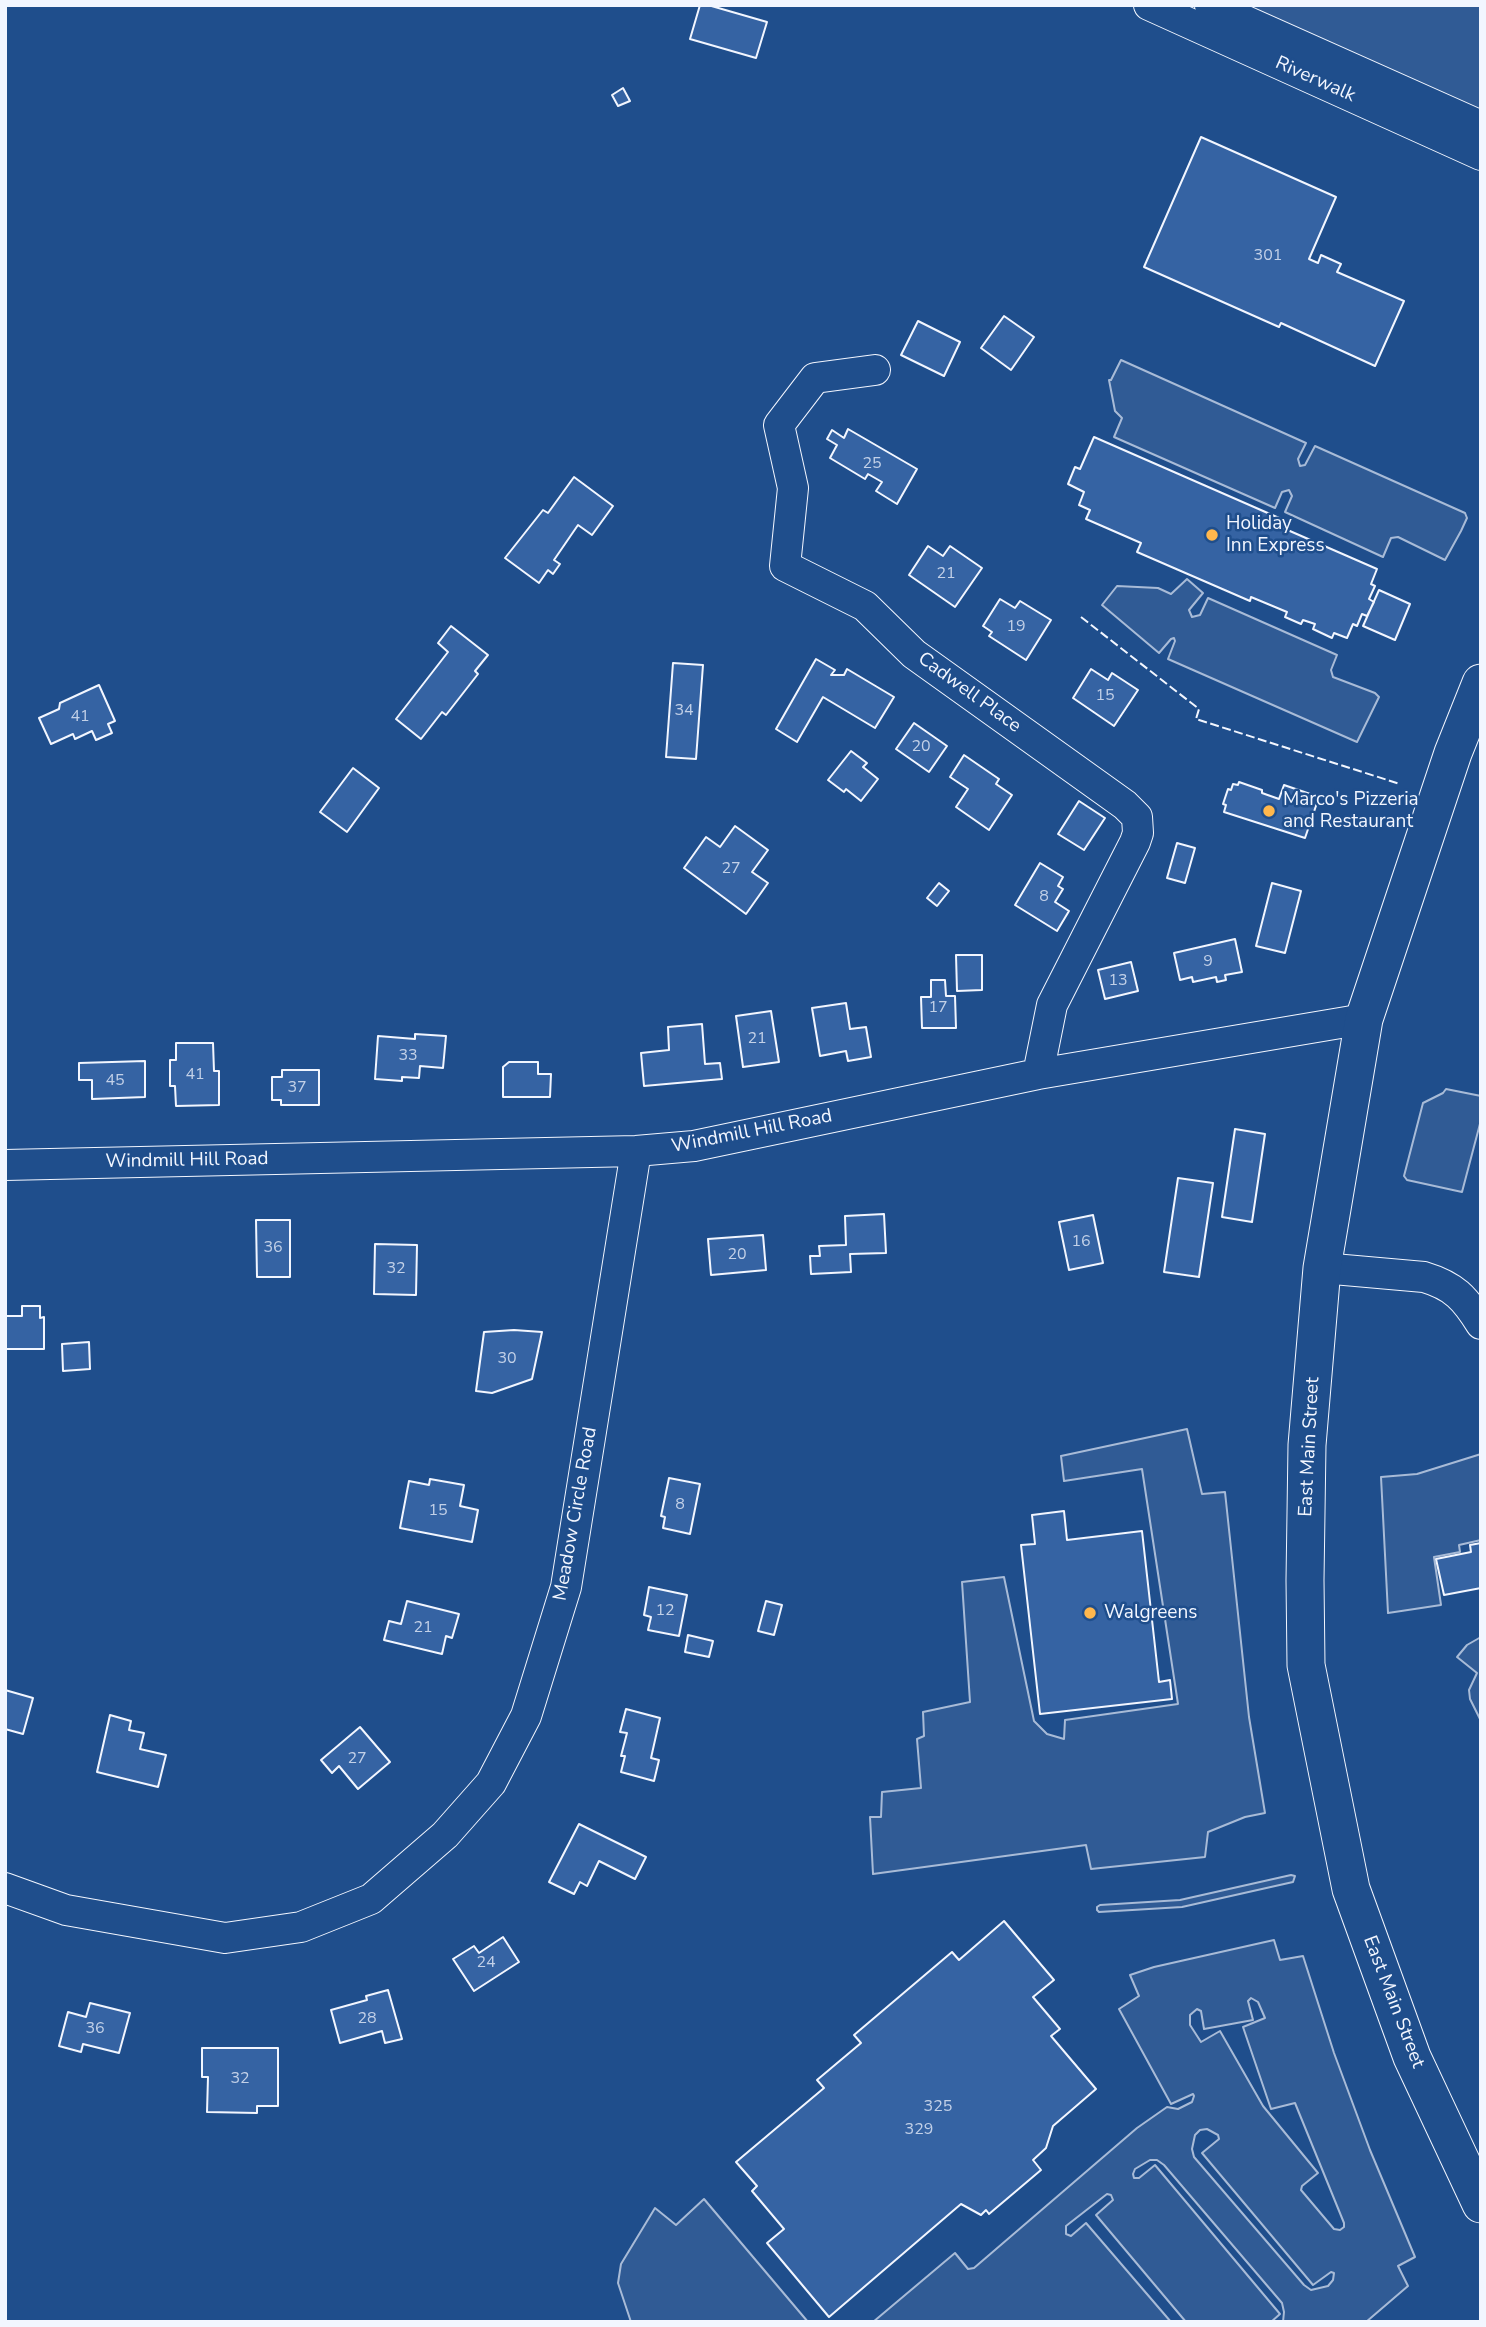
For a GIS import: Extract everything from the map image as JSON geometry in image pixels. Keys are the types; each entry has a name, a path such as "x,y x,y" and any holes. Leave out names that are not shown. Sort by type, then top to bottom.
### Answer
{"main road":[{"name":"East Main Street","path":"1481,683 1453,754 1364,1019 1322,1268 1307,1445 1305,1580 1307,1665 1351,1889 1412,2057 1481,2204"}],"street":[{"name":"Riverwalk","path":"1149,5 1481,155"},
{"name":"Riverwalk","path":"1210,5 1481,126"},
{"name":"Cadwell Place","path":"875,370 815,378 779,425 793,488 785,566 865,606 914,654 1114,797 1137,817 1138,833 1135,842 1052,1005 1038,1074"},
{"name":"Windmill Hill Road","path":"5,1165 636,1151 694,1146 1038,1074 1364,1019"},
{"name":"Meadow Circle Road","path":"5,1888 66,1910 225,1938 300,1927 371,1899 445,1835 491,1783 526,1716 566,1587 636,1151"},
{"path":"1322,1268 1424,1277 1438,1281 1466,1300 1481,1324"}],"shaded area":[{"path":"1245,5 1481,5 1481,112"},
{"path":"1121,360 1306,443 1298,459 1300,466 1305,465 1315,446 1465,513 1467,518 1445,560 1398,537 1391,538 1383,557 1285,512 1292,496 1289,490 1282,492 1275,508 1114,437 1122,418 1115,411 1109,380"},
{"path":"1187,579 1203,593 1189,610 1192,617 1200,615 1208,598 1337,655 1331,670 1333,677 1379,697 1357,742 1168,659 1174,638 1159,653 1102,605 1117,586 1158,588 1171,594"},
{"path":"1446,1089 1481,1096 1481,1120 1462,1192 1407,1180 1404,1176 1423,1103"},
{"path":"1187,1429 1202,1494 1225,1492 1249,1717 1265,1813 1245,1817 1208,1832 1205,1857 1091,1869 1086,1845 873,1874 870,1817 881,1817 882,1792 921,1788 917,1739 924,1736 923,1712 970,1702 962,1582 1004,1577 1034,1721 1047,1734 1064,1739 1065,1720 1178,1704 1142,1469 1064,1481 1061,1456"},
{"path":"1481,1454 1481,1540 1459,1545 1460,1552 1434,1557 1441,1605 1388,1613 1381,1477 1417,1474"},
{"path":"1481,1637 1481,1721 1470,1699 1469,1690 1477,1673 1457,1657 1467,1645"},
{"path":"1295,1876 1293,1882 1182,1907 1097,1910 1100,1905 1180,1900"},
{"path":"1274,1940 1280,1960 1303,1956 1334,2053 1370,2150 1415,2257 1398,2266 1408,2286 1366,2322 1283,2322 1282,2303 1164,2165 1157,2160 1150,2160 1135,2169 1134,2178 1139,2178 1155,2165 1280,2314 1271,2322 1186,2322 1096,2215 1113,2200 1111,2195 1107,2194 1066,2226 1066,2234 1071,2236 1086,2223 1171,2322 873,2322 955,2253 968,2269 974,2268 1137,2128 1167,2107 1178,2109 1192,2102 1193,2094 1171,2104 1119,2009 1139,1996 1130,1975 1154,1967","holes":["1251,1998 1258,2002 1265,2018 1243,2027 1271,2109 1295,2103 1344,2223 1340,2230 1334,2229 1301,2190 1302,2186 1318,2173 1263,2106 1220,2031 1201,2042 1190,2025 1190,2015 1197,2009 1201,2011 1204,2029 1253,2020 1248,2001","1207,2129 1218,2135 1219,2139 1202,2153 1313,2285 1331,2272 1334,2273 1328,2286 1311,2290 1304,2285 1194,2157 1192,2149 1195,2135 1200,2130"]},
{"path":"704,2199 808,2322 631,2322 618,2283 621,2264 655,2208 676,2225"}],"building":[{"path":"700,5 767,22 756,58 690,39"},
{"path":"623,88 630,101 618,106 612,95"},
{"path":"1201,137 1336,197 1309,259 1318,263 1321,255 1341,264 1337,272 1404,301 1375,366 1281,323 1279,327 1144,267"},
{"path":"1004,316 1034,337 1011,370 981,348"},
{"path":"918,321 960,342 944,376 901,355"},
{"path":"848,429 917,469 897,504 876,491 882,482 868,474 865,479 830,458 837,445 827,439 832,430 844,438"},
{"name":"Holiday Inn Express","path":"1094,437 1286,521 1283,528 1377,569 1371,584 1375,586 1369,599 1374,602 1367,616 1362,614 1357,626 1353,624 1347,638 1334,633 1332,638 1313,629 1315,624 1303,620 1301,624 1285,617 1287,612 1251,597 1250,601 1137,552 1141,543 1086,519 1090,510 1079,505 1084,492 1068,484 1075,467 1080,469"},
{"path":"574,477 613,506 592,535 578,525 554,560 560,564 553,574 548,570 539,583 505,558 543,510 548,513"},
{"path":"928,546 943,556 950,546 982,568 955,607 909,575"},
{"path":"1379,590 1410,604 1395,640 1363,626"},
{"path":"1000,599 1015,608 1020,601 1051,620 1026,660 989,636 992,632 983,626"},
{"path":"451,626 488,655 475,671 478,674 446,715 442,712 421,739 396,719 448,652 438,643"},
{"path":"816,659 835,670 831,675 844,675 847,669 894,697 875,728 823,697 797,742 776,729"},
{"path":"673,663 703,665 696,759 666,757"},
{"path":"1091,669 1108,680 1112,673 1138,690 1114,726 1073,698"},
{"path":"99,685 115,721 108,724 112,733 96,740 92,731 75,739 73,734 51,744 39,718 59,709 60,703"},
{"path":"914,723 947,746 929,772 896,749"},
{"path":"851,751 867,763 863,767 878,779 861,801 828,780"},
{"path":"964,755 999,779 996,784 1012,795 989,830 956,807 968,789 950,777"},
{"path":"353,768 379,788 347,832 320,812"},
{"name":"Marco's Pizzeria and Restaurant","path":"1239,782 1279,799 1284,785 1319,797 1305,838 1224,812 1226,805 1223,804 1228,789 1231,790 1233,784 1238,785"},
{"path":"1079,801 1105,818 1084,850 1058,834"},
{"path":"735,826 768,850 752,872 768,883 746,914 684,868 706,837 720,847"},
{"path":"1177,843 1195,848 1185,883 1167,878"},
{"path":"1040,863 1063,877 1058,886 1063,889 1055,902 1069,911 1057,931 1015,905"},
{"path":"939,883 949,891 937,906 927,898"},
{"path":"1272,883 1301,891 1285,953 1256,946"},
{"path":"1235,939 1242,972 1225,975 1226,980 1217,982 1216,977 1193,982 1192,977 1180,980 1174,953"},
{"path":"956,955 982,955 982,990 957,991"},
{"path":"1131,962 1138,991 1105,999 1098,970"},
{"path":"931,980 945,980 946,996 955,996 956,1028 922,1028 921,997 931,997"},
{"path":"846,1003 850,1029 866,1027 871,1057 848,1061 846,1051 820,1056 812,1008"},
{"path":"771,1011 779,1062 743,1067 736,1016"},
{"path":"702,1024 705,1064 720,1063 722,1079 644,1086 641,1053 669,1050 668,1027"},
{"path":"415,1034 446,1036 443,1068 420,1066 419,1078 402,1077 402,1081 375,1079 378,1036 415,1039"},
{"path":"176,1043 213,1043 214,1071 219,1071 219,1105 176,1106 175,1086 170,1086 170,1060 176,1060"},
{"path":"145,1061 145,1097 92,1099 92,1080 79,1080 79,1063"},
{"path":"509,1062 538,1062 538,1074 551,1074 550,1097 503,1097 503,1067"},
{"path":"282,1070 319,1070 319,1105 281,1105 281,1100 272,1100 272,1077 282,1077"},
{"path":"1235,1129 1265,1134 1252,1222 1222,1217"},
{"path":"1178,1178 1213,1183 1199,1277 1164,1272"},
{"path":"884,1214 886,1253 850,1254 851,1272 811,1274 810,1256 820,1256 819,1246 846,1245 845,1216"},
{"path":"1093,1215 1103,1263 1069,1270 1059,1222"},
{"path":"256,1220 290,1220 290,1277 257,1277"},
{"path":"763,1235 766,1270 711,1275 708,1239"},
{"path":"375,1244 417,1245 416,1295 374,1294"},
{"path":"22,1306 40,1306 40,1318 44,1317 44,1349 5,1349 5,1316 22,1316"},
{"path":"484,1332 542,1332 532,1379 492,1393 476,1391"},
{"path":"89,1342 90,1369 63,1371 62,1344"},
{"path":"669,1478 700,1484 690,1534 663,1528 665,1517 661,1516"},
{"path":"430,1479 464,1485 460,1506 478,1510 472,1542 400,1528 409,1481 429,1485"},
{"name":"Walgreens","path":"1064,1511 1067,1540 1142,1531 1159,1682 1170,1680 1172,1699 1040,1714 1021,1545 1035,1544 1032,1515"},
{"path":"1481,1543 1481,1588 1444,1595 1436,1559 1471,1552 1470,1545"},
{"path":"649,1587 687,1595 679,1636 648,1630 651,1617 644,1615"},
{"path":"407,1601 459,1614 452,1638 446,1636 442,1654 384,1640 389,1621 401,1624"},
{"path":"766,1601 782,1605 774,1635 758,1631"},
{"path":"688,1635 713,1641 709,1657 685,1652"},
{"path":"5,1690 33,1698 23,1734 5,1729"},
{"path":"626,1709 660,1718 651,1758 659,1760 654,1781 621,1772 625,1756 621,1756 627,1733 620,1732"},
{"path":"110,1715 131,1721 129,1730 144,1733 140,1749 166,1755 158,1787 97,1772"},
{"path":"360,1727 390,1762 358,1789 339,1766 332,1773 321,1760"},
{"path":"579,1824 646,1857 635,1879 599,1861 587,1886 580,1882 574,1894 549,1882"},
{"path":"1004,1921 1054,1980 1033,1997 1060,2029 1051,2036 1096,2089 1053,2126 1046,2148 1033,2160 1041,2170 989,2214 986,2210 981,2215 961,2204 829,2317 767,2243 784,2229 752,2191 757,2186 736,2162 824,2088 817,2080 861,2043 854,2035 952,1952 959,1960"},
{"path":"503,1937 519,1962 474,1991 453,1959 474,1946 479,1953"},
{"path":"388,1990 402,2039 385,2043 382,2031 340,2043 331,2010 367,2000 366,1996"},
{"path":"90,2003 130,2013 119,2053 83,2044 81,2052 59,2046 68,2012 86,2017"},
{"path":"202,2048 278,2048 278,2106 257,2106 257,2113 207,2112 208,2077 202,2077"}],"fence":[{"path":"1081,617 1199,709 1196,719 1400,784"}],"place":[{"name":"Holiday Inn Express","path":"1212,535"},
{"name":"Marco's Pizzeria and Restaurant","path":"1269,811"},
{"name":"Walgreens","path":"1090,1613"}]}
